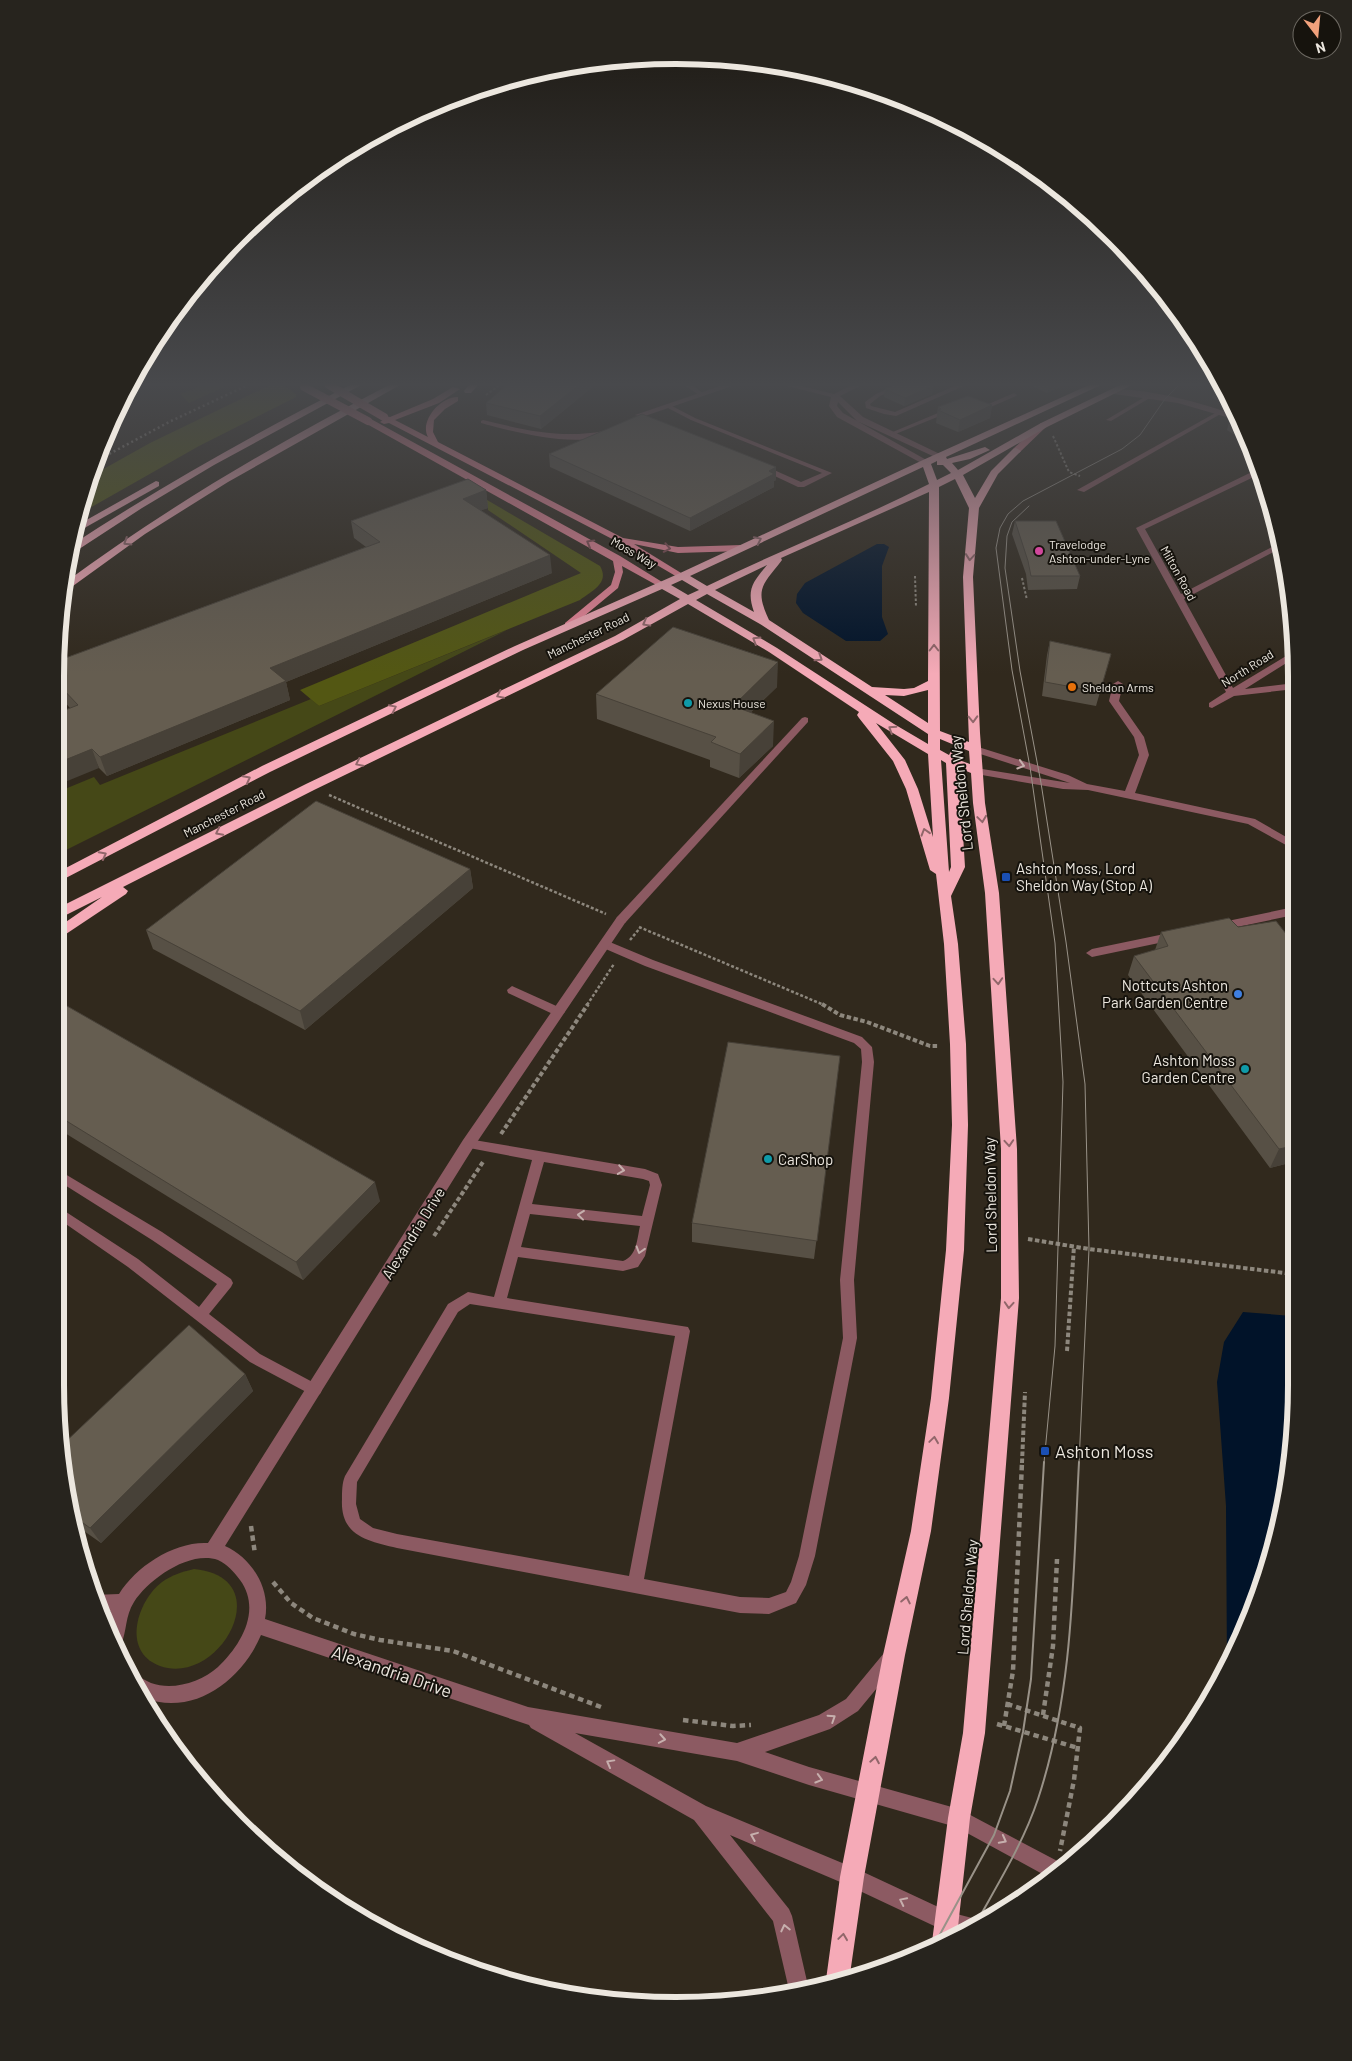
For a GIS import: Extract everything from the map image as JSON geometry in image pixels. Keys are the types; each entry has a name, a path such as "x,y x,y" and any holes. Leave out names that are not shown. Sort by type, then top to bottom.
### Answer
{"highway":[{"path":"83,526 161,481"},
{"path":"79,544 112,522 181,481"},
{"path":"72,582 102,558 224,481"},
{"path":"682,576 885,481"},
{"name":"Lord Sheldon Way","path":"837,1975 852,1877 894,1655 921,1531 940,1398 955,1250 960,1125 958,1044 951,944 944,896 933,732 933,481"},
{"name":"Manchester Road","path":"64,911 302,791 618,638 689,599 781,554 899,503 942,481"},
{"name":"Lord Sheldon Way","path":"945,1935 959,1818 976,1717 1009,1308 1010,1236 1009,1149 992,892 976,771 968,577 974,508 963,481"},
{"path":"974,508 989,481"},
{"path":"764,622 755,603 754,591 759,581 781,554"},
{"name":"Lord Sheldon Way","path":"682,576 764,622 933,732"},
{"name":"Manchester Road","path":"64,876 266,769 568,625 682,576"},
{"name":"Moss Way","path":"663,584 689,599"},
{"name":"Lord Sheldon Way","path":"689,599 808,673 905,737 934,752"},
{"path":"869,689 891,693 908,693 923,689 933,683"},
{"path":"855,705 894,753 902,767 912,789 944,896"},
{"path":"933,732 975,749"},
{"path":"944,896 958,867 952,757 958,752 975,749"},
{"path":"934,752 952,762 976,771"},
{"path":"64,930 156,866"}],"main road":[{"name":"Moss Way","path":"478,481 663,584"},
{"name":"Moss Way","path":"506,481 619,539 682,576"},
{"path":"619,539 678,550 742,548"},
{"path":"568,625 615,586 620,572 617,558"}],"street":[{"name":"Milton Road","path":"1232,693 1140,528 1240,481"},
{"path":"1179,598 1274,549"},
{"name":"North Road","path":"1212,704 1288,658"},
{"path":"1118,684 1114,701 1139,736 1144,755 1129,795"},
{"path":"1232,693 1288,687"},
{"path":"975,749 1064,777 1088,787"},
{"path":"976,771 1049,784 1088,787 1251,821 1288,842"},
{"path":"1208,929 1288,912"},
{"name":"Alexandria Drive","path":"212,1550 315,1390 468,1144 622,920"},
{"path":"1092,953 1182,934"},
{"path":"115,1629 124,1603 139,1581 165,1562 189,1553 212,1550 235,1561 250,1576 255,1586 259,1609 256,1625 248,1647 231,1668 208,1685 193,1691 168,1695 145,1690"},
{"path":"104,1602 124,1603"},
{"name":"Alexandria Drive","path":"256,1625 528,1716"},
{"path":"737,1752 824,1723 852,1705 894,1655"},
{"path":"528,1716 737,1752 809,1776 959,1818 1052,1869"},
{"path":"528,1716 699,1813 852,1877 947,1922 962,1926"},
{"path":"699,1813 782,1916 797,1984"}],"lane":[{"path":"792,481 801,485 810,481"},
{"path":"1081,490 1097,481"},
{"path":"622,920 805,720"},
{"path":"605,944 727,993 858,1040 866,1047 868,1062 847,1280 850,1338 807,1556 798,1585 790,1598 769,1606 740,1605 397,1541 370,1534 353,1523 349,1504 350,1481 452,1308 468,1298 683,1331 635,1585"},
{"path":"512,990 558,1012"},
{"path":"468,1144 645,1174 654,1178 656,1185 639,1256 633,1264 623,1266 513,1251"},
{"path":"499,1303 539,1157"},
{"path":"64,1178 157,1236 226,1283 200,1316"},
{"path":"526,1208 647,1222"},
{"path":"64,1216 133,1263 255,1358 315,1390"}],"path":[{"path":"1081,490 1074,492 1071,487 1082,481"},
{"path":"916,573 914,600 916,609"},
{"path":"1022,578 1027,600"},
{"path":"432,1238 622,951 640,928"},
{"path":"1010,1236 1100,1250 1288,1273"},
{"path":"1067,1351 1074,1246"},
{"path":"253,1518 251,1528 256,1557"},
{"path":"1043,1715 1053,1646 1057,1559"},
{"path":"270,1579 291,1603 313,1618 346,1631 380,1640 453,1650 606,1709"},
{"path":"1007,1704 1080,1728 1063,1840"},
{"path":"976,1717 1078,1748"},
{"path":"674,1719 733,1726 758,1724"}],"green space":[{"path":"507,630 64,851 64,789 94,777 100,785 311,699 319,706"},
{"path":"194,1569 220,1576 233,1590 237,1609 232,1628 220,1647 203,1661 182,1668 160,1666 148,1659 140,1650 137,1626 140,1613 153,1590 162,1582 177,1574"}],"shaded area":[{"path":"95,481 137,481 87,509"},
{"path":"470,490 600,566 603,572 601,582 594,590 580,600 319,706 300,690 581,573 488,510 488,507"}],"water":[{"path":"877,544 884,544 889,547 882,566 882,617 888,634 880,641 846,641 803,613 796,603 797,594 805,583"},
{"path":"1243,1312 1288,1316 1287,1425 1283,1465 1276,1504 1256,1582 1227,1652 1226,1506 1217,1382 1224,1342"}],"building":[{"path":"462,481 472,481 486,490 463,499 550,555 270,668 286,681 100,757 92,749 64,760 64,710 78,705 64,690 64,658 380,542 351,521"},
{"path":"609,481 760,481 690,518"},
{"name":"Travelodge Ashton-under-Lyne","path":"1015,521 1056,521 1080,576 1031,576"},
{"path":"673,627 778,662 733,706 774,721 740,754 711,742 716,737 596,694"},
{"name":"Sheldon Arms","path":"1050,641 1111,654 1100,692 1045,682"},
{"path":"316,801 470,869 300,1011 146,930"},
{"name":"Ashton Moss Garden Centre","path":"1229,918 1238,927 1276,921 1288,936 1288,1147 1279,1149 1134,956 1168,946 1161,932"},
{"path":"64,1004 375,1182 296,1262 64,1119"},
{"name":"CarShop","path":"728,1042 840,1056 817,1241 692,1223"},
{"path":"189,1325 245,1374 90,1528 80,1521 69,1465 67,1441"}],"tram line":[{"path":"1044,1463 1055,1346 1063,1082 1055,943 1030,767 1012,670 996,548 1000,528 1008,514 1023,501 1061,481"},
{"path":"1029,506 1012,522 1007,536 1005,568 1020,671 1041,783 1066,942 1085,1084 1089,1249 1079,1463"},
{"path":"938,1938 994,1835 1010,1791 1023,1732 1031,1679 1044,1462"},
{"path":"980,1916 1025,1832 1038,1799 1050,1758 1059,1716 1070,1632 1079,1462"}],"place":[{"name":"Travelodge Ashton-under-Lyne","path":"1039,551"},
{"name":"Sheldon Arms","path":"1072,687"},
{"name":"Nexus House","path":"688,703"},
{"name":"Ashton Moss, Lord Sheldon Way (Stop A)","path":"1006,877"},
{"name":"Nottcuts Ashton Park Garden Centre","path":"1238,994"},
{"name":"Ashton Moss Garden Centre","path":"1245,1069"},
{"name":"CarShop","path":"768,1159"},
{"name":"Ashton Moss","path":"1045,1451"}]}
